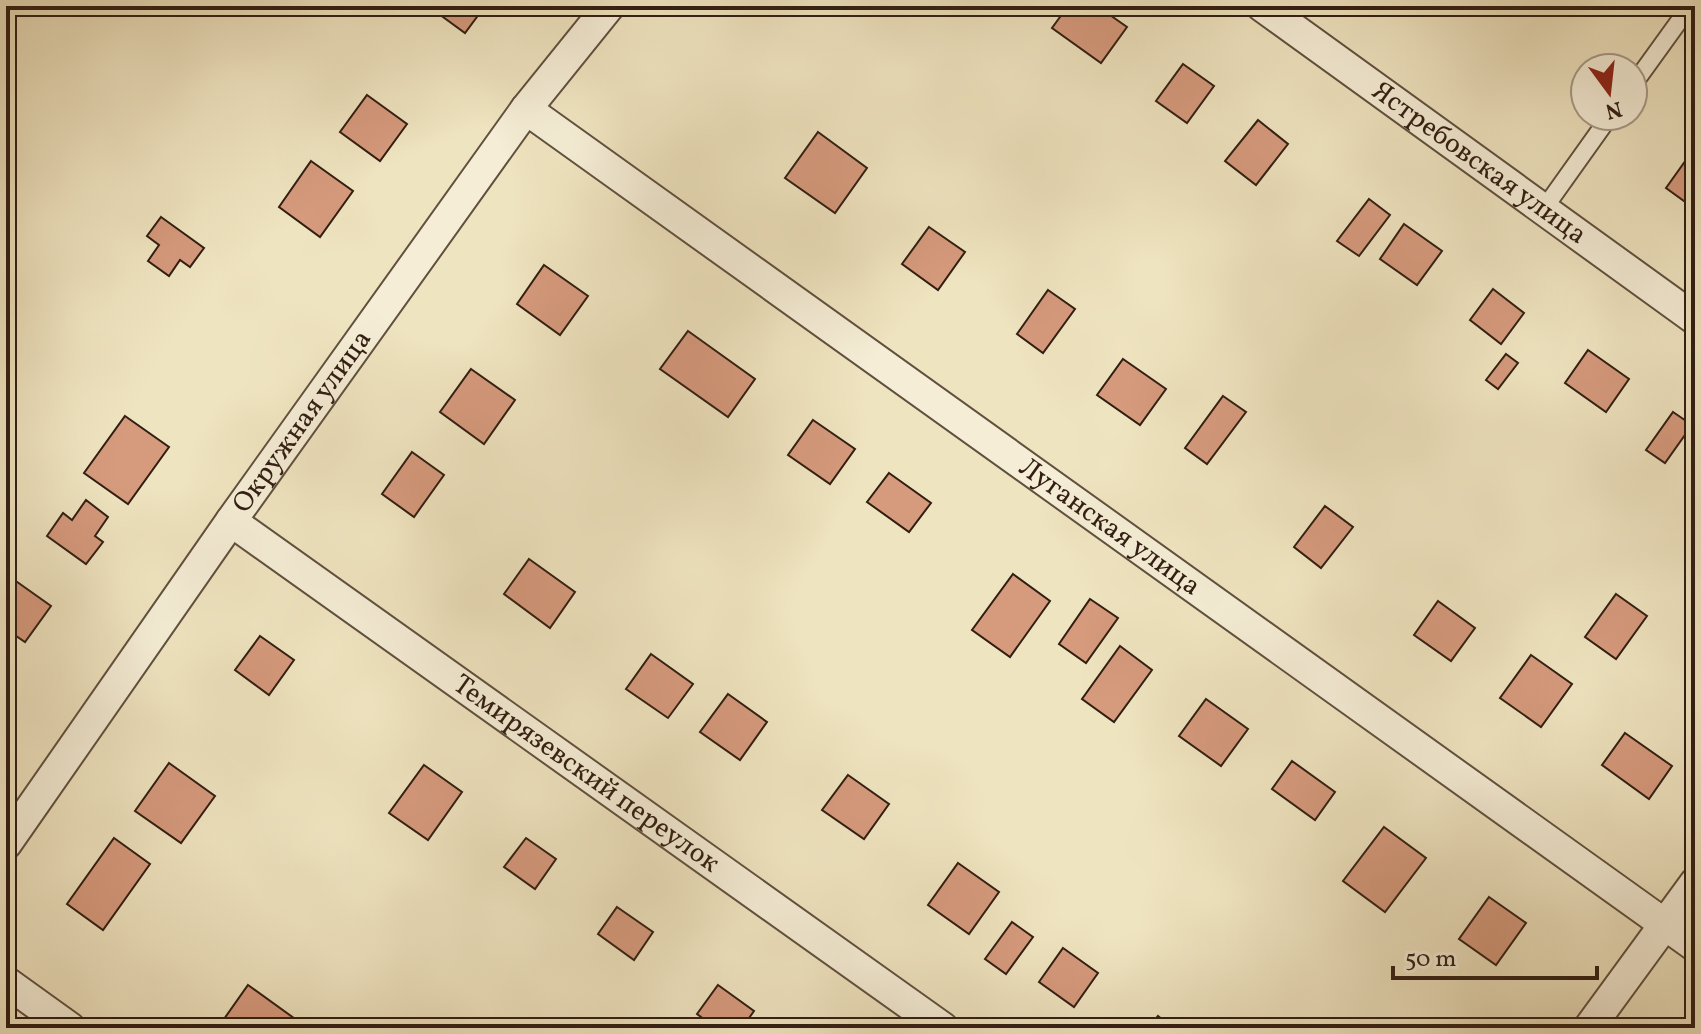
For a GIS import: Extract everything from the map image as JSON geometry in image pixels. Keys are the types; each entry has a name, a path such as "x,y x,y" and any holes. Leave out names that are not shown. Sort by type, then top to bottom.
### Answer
{"street":[{"name":"Окружная улица","path":"6,844 231,521 526,109 609,6"},
{"name":"Ястребовская улица","path":"1262,6 1695,319"},
{"name":"Луганская улица","path":"526,109 1695,946"},
{"name":"Темирязевский переулок","path":"231,521 943,1028"},
{"path":"1589,1028 1695,883"},
{"path":"6,982 70,1028"}],"lane":[{"path":"1649,63 1690,6"},
{"path":"1543,210 1599,132"}],"building":[{"path":"428,6 485,6 465,33"},
{"path":"1068,6 1097,6 1127,27 1101,63 1052,28"},
{"path":"1183,64 1214,86 1187,123 1156,101"},
{"path":"367,95 407,124 380,161 340,132"},
{"path":"1258,120 1288,144 1256,185 1225,161"},
{"path":"818,132 867,168 835,213 785,178"},
{"path":"1691,153 1695,156 1695,209 1666,188"},
{"path":"311,161 353,191 320,237 279,207"},
{"path":"1369,199 1390,215 1359,256 1337,241"},
{"path":"161,217 204,248 190,267 180,260 169,276 148,261 159,245 147,236"},
{"path":"1404,224 1442,251 1417,285 1380,259"},
{"path":"929,227 965,252 938,290 902,264"},
{"path":"544,265 588,296 560,335 517,304"},
{"path":"1493,289 1524,313 1501,344 1470,320"},
{"path":"1048,290 1075,309 1043,353 1017,334"},
{"path":"688,331 755,379 728,417 660,369"},
{"path":"1588,350 1629,379 1606,412 1565,383"},
{"path":"1506,354 1518,363 1498,389 1486,380"},
{"path":"1123,359 1166,389 1140,425 1097,395"},
{"path":"471,369 515,400 484,444 440,412"},
{"path":"1223,396 1246,412 1207,464 1185,448"},
{"path":"1673,412 1692,425 1665,463 1646,450"},
{"path":"125,416 169,447 128,504 84,473"},
{"path":"813,420 855,449 830,484 788,455"},
{"path":"412,452 444,475 414,517 382,494"},
{"path":"889,473 931,503 909,532 867,502"},
{"path":"86,500 108,517 95,536 103,542 86,564 47,536 63,513 72,520"},
{"path":"1325,506 1353,527 1321,568 1294,547"},
{"path":"529,559 575,592 550,628 504,594"},
{"path":"1013,574 1050,601 1010,657 972,630"},
{"path":"13,579 51,606 25,642 6,629 6,588"},
{"path":"1616,594 1647,616 1616,659 1585,637"},
{"path":"1090,599 1118,618 1086,663 1059,644"},
{"path":"1438,601 1475,628 1451,661 1414,635"},
{"path":"260,636 294,660 269,695 235,670"},
{"path":"1120,646 1152,670 1114,722 1082,699"},
{"path":"651,654 693,684 668,718 626,689"},
{"path":"1531,655 1572,684 1541,727 1500,698"},
{"path":"728,694 767,722 740,760 700,732"},
{"path":"1206,699 1248,729 1221,766 1179,736"},
{"path":"1625,733 1672,766 1649,799 1602,765"},
{"path":"1292,761 1335,792 1315,820 1272,789"},
{"path":"169,763 215,796 181,843 135,811"},
{"path":"424,765 462,792 428,840 389,813"},
{"path":"848,775 889,804 864,839 822,810"},
{"path":"1384,827 1426,858 1385,912 1343,881"},
{"path":"114,838 150,864 103,930 67,904"},
{"path":"526,838 556,859 535,889 504,867"},
{"path":"958,863 999,892 969,934 928,905"},
{"path":"1489,897 1526,923 1496,965 1459,939"},
{"path":"617,907 653,932 634,960 598,934"},
{"path":"1012,922 1033,937 1006,974 985,959"},
{"path":"1063,948 1098,973 1074,1007 1039,982"},
{"path":"248,985 298,1021 293,1028 236,1028 224,1019"},
{"path":"718,985 754,1011 742,1028 716,1028 697,1014"},
{"path":"1158,1016 1173,1028 1148,1028"}]}
